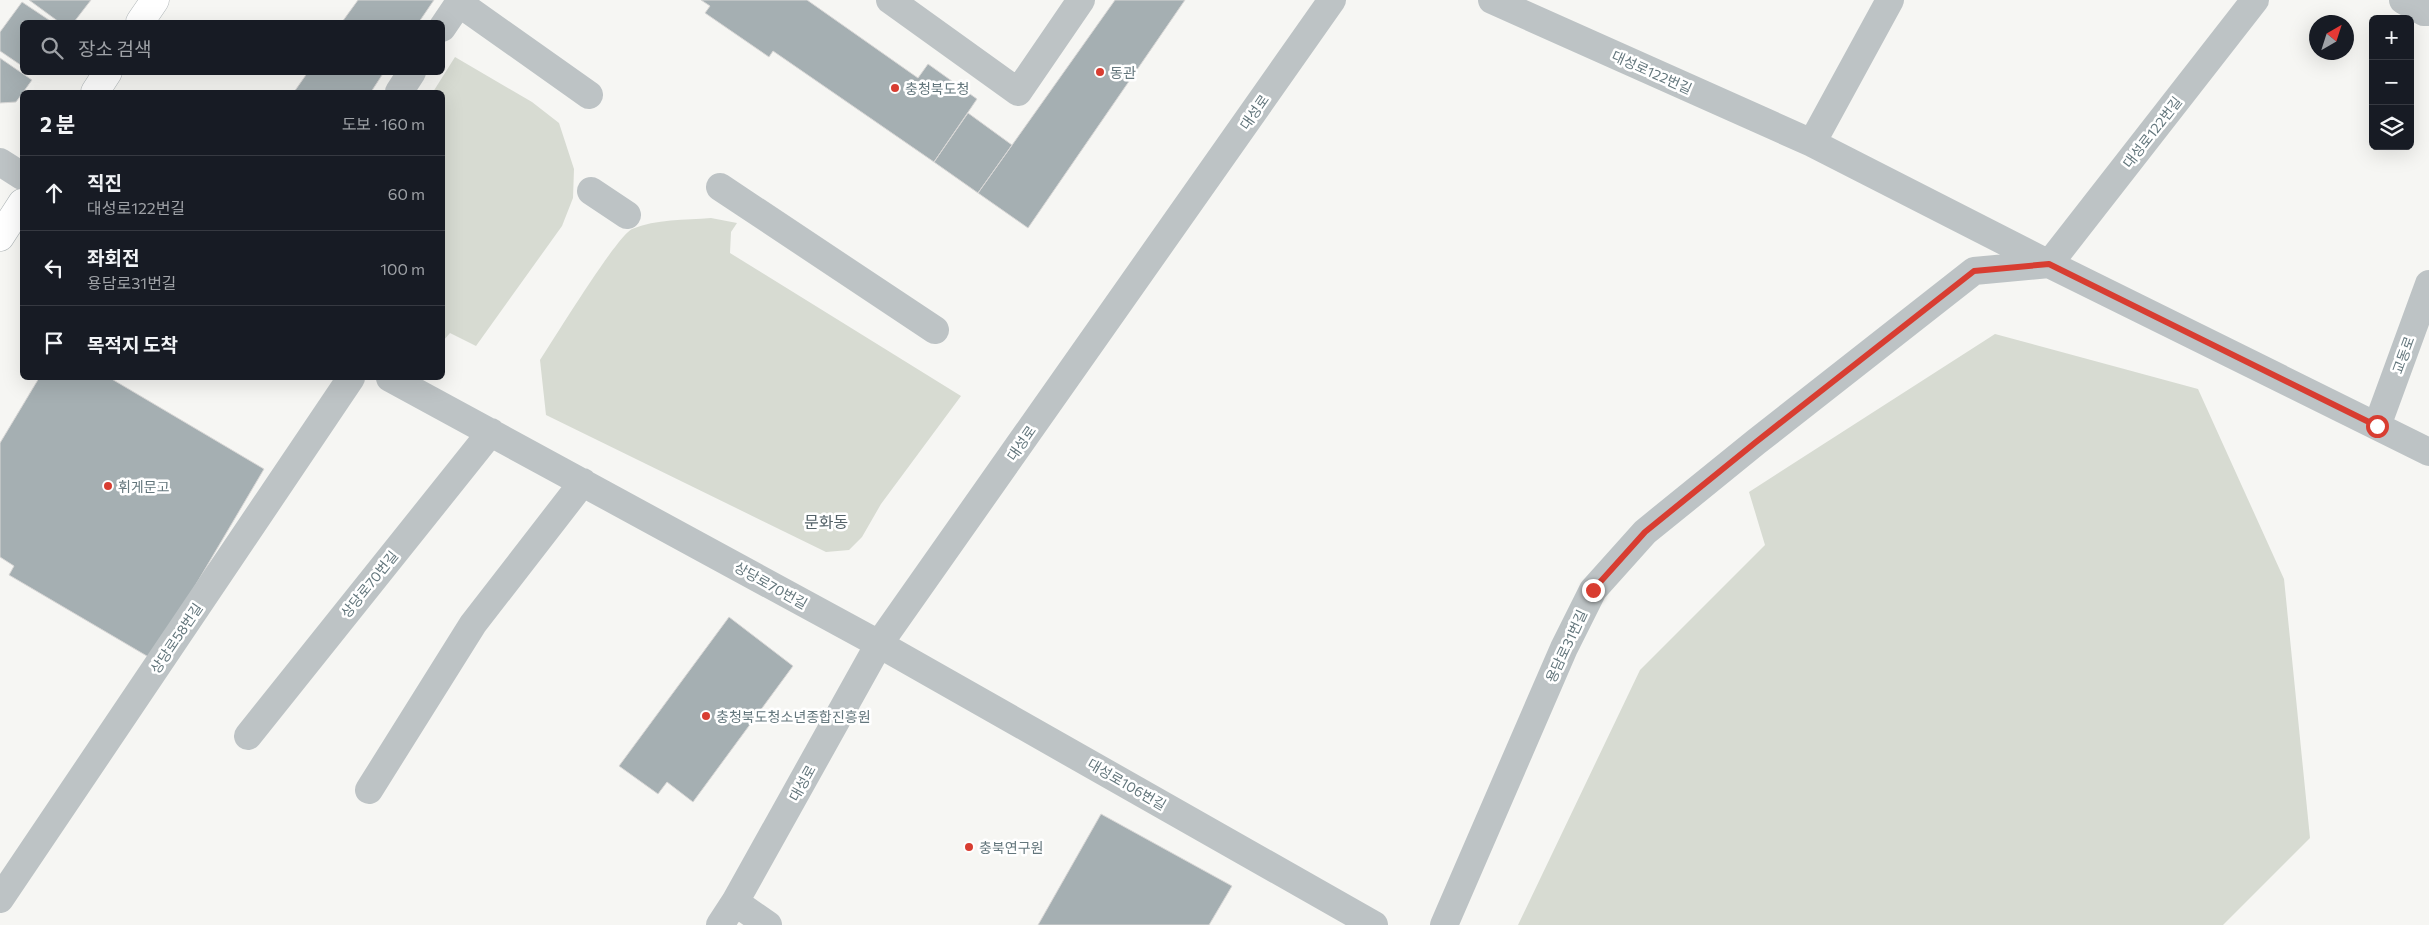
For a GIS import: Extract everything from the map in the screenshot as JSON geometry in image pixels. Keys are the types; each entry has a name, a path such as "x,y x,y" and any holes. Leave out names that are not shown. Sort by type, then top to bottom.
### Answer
{"main road":[{"path":"141,20 155,0"},
{"path":"96,90 106,75"},
{"path":"0,237 20,206"}],"street":[{"path":"890,0 1018,92 1081,0"},
{"name":"대성로","path":"720,925 735,902 879,644 1332,0"},
{"name":"대성로122번길","path":"1492,0 1812,143 2049,264 2429,452"},
{"path":"1812,143 1890,0"},
{"name":"대성로122번길","path":"2049,264 2255,0"},
{"path":"2404,0 2424,12 2429,12"},
{"path":"445,24 460,2 589,95"},
{"path":"400,90 410,75"},
{"path":"0,162 20,175"},
{"path":"720,187 935,330"},
{"path":"591,190 627,215"},
{"name":"용담로31번길","path":"1444,925 1568,639 1593,590 1645,532 1756,442 1974,271 2049,264"},
{"name":"교동로","path":"2377,426 2429,284"},
{"name":"상당로58번길","path":"0,899 350,380"},
{"name":"상당로70번길","path":"394,380 879,644"},
{"name":"상당로70번길","path":"248,736 491,432"},
{"path":"369,790 473,624 583,482"},
{"name":"대성로106번길","path":"879,644 1374,925"},
{"path":"735,902 768,925"}],"shaded area":[{"path":"455,57 532,102 559,123 574,169 573,198 562,226 476,346 450,333 445,339 445,90 434,90"},
{"path":"711,218 737,223 731,232 730,253 961,396 881,504 862,537 849,550 826,552 546,415 540,360 600,268 624,236 632,229 651,223"},
{"path":"1995,334 2198,389 2284,579 2310,838 2223,925 1518,925 1640,670 1765,545 1749,492"}],"building":[{"path":"29,0 91,0 76,20 56,20"},
{"path":"358,0 434,0 420,20 343,20"},
{"name":"충청북도청","path":"701,0 807,0 918,78 928,64 977,99 934,162 773,51 769,57 705,13 710,6"},
{"name":"동관","path":"1115,0 1185,0 1028,228 978,193"},
{"path":"22,2 49,20 20,20 20,65 0,51 0,32"},
{"path":"0,58 20,72 20,75 25,75 32,80 25,90 20,90 20,96 16,102 0,103"},
{"path":"306,75 382,75 372,90 295,90"},
{"path":"968,113 1012,145 978,193 934,162"},
{"path":"38,380 113,380 264,469 152,659 9,575 14,566 0,557 0,443"},
{"name":"충청북도청소년종합진흥원","path":"729,617 793,666 693,802 667,782 658,794 619,766"},
{"path":"1101,814 1232,886 1209,925 1038,925"}],"place":[{"name":"동관","path":"1100,72"},
{"name":"충청북도청","path":"895,88"},
{"name":"휘게문고","path":"108,486"},
{"name":"충청북도청소년종합진흥원","path":"706,716"},
{"name":"충북연구원","path":"969,847"}],"district":[{"name":"문화동","path":"826,521"}],"route":[{"path":"1593,590 1645,532 1756,442 1974,271 2049,264 2377,426"}]}
